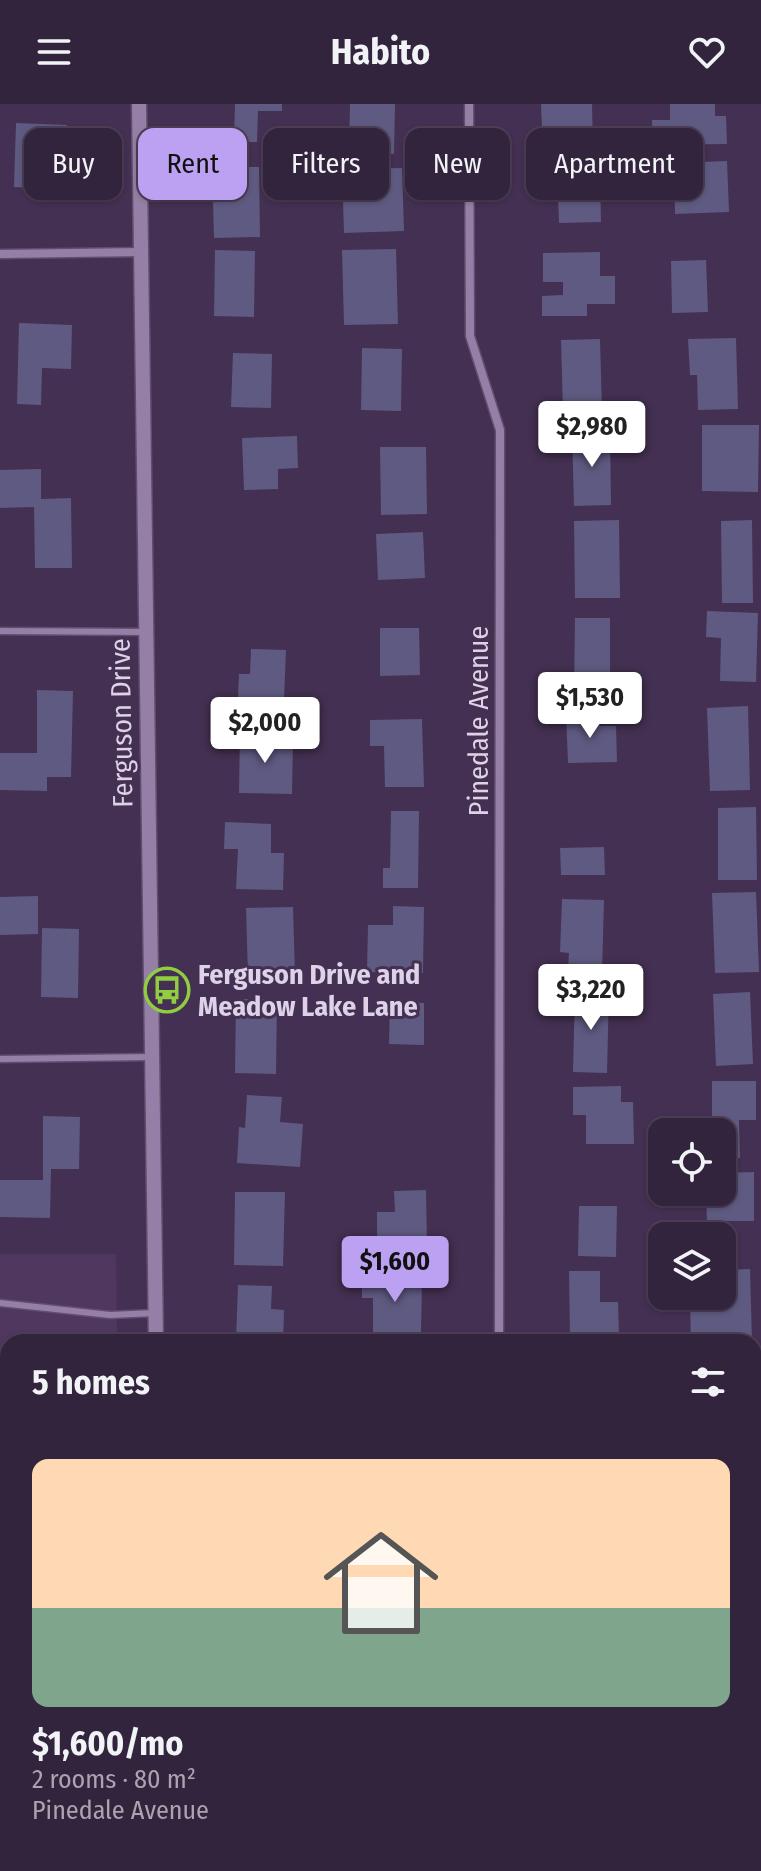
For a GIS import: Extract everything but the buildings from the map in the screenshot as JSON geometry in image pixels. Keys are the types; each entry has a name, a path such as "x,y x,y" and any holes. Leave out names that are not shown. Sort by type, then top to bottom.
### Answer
{"street":[{"name":"Ferguson Drive","path":"139,104 156,1334"},
{"name":"Pinedale Avenue","path":"469,104 470,336 500,430 499,1334"},
{"path":"0,254 141,252"}],"lane":[{"path":"0,631 146,632"},
{"path":"0,1059 151,1057"},
{"path":"0,1303 110,1315 155,1313"}],"shaded area":[{"path":"0,1254 116,1254 117,1334 0,1334"}],"place":[{"name":"Ferguson Drive and Meadow Lake Lane","path":"167,990"}]}
